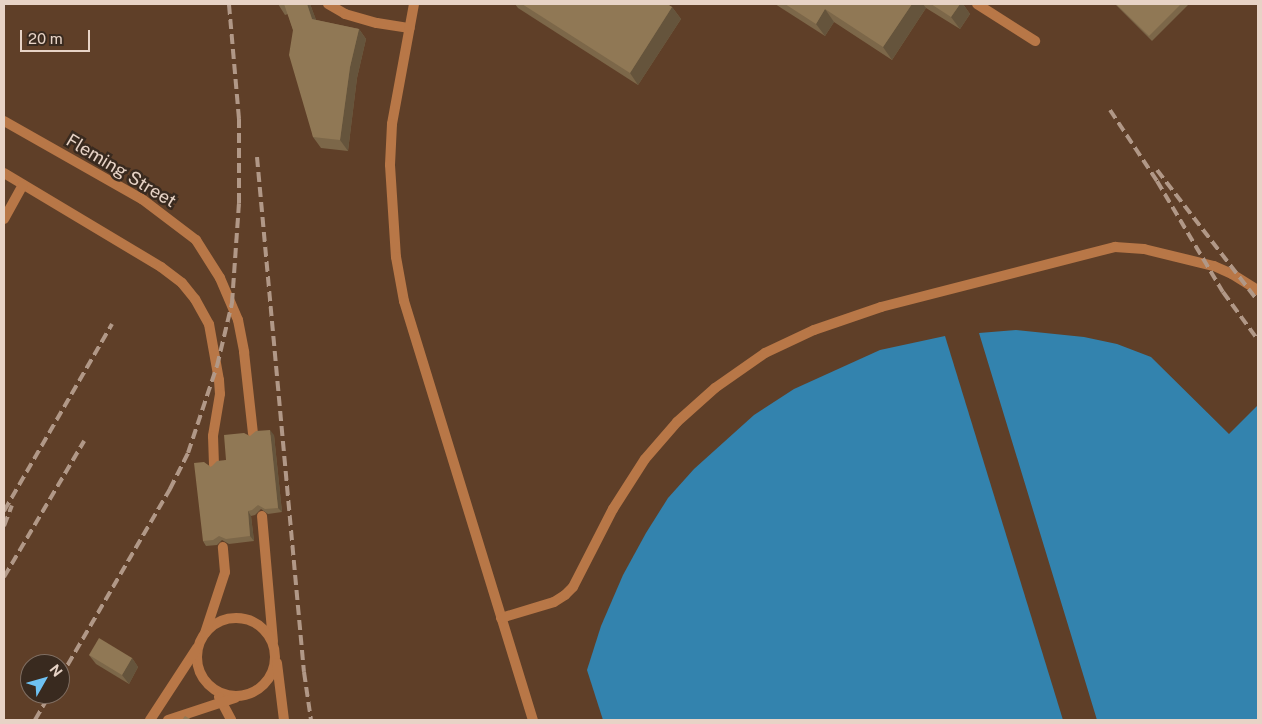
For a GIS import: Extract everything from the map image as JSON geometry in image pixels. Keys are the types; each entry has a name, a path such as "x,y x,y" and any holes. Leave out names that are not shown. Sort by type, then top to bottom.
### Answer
{"lane":[{"path":"328,4 345,14 410,28"},
{"path":"414,4 392,124 390,165 396,257 404,301 533,720"},
{"path":"977,4 1035,41"},
{"name":"Fleming Street","path":"4,121 142,199 196,240 220,278 238,320 244,352 253,434"},
{"path":"4,173 161,267 182,283 196,299 209,324 219,380 220,394 213,436 214,465"},
{"path":"4,218 23,185"},
{"path":"501,618 554,602 565,595 573,587 613,509 640,467 677,422 715,388 765,353 814,330 881,307 1115,247 1144,249 1214,266 1232,274 1258,290"},
{"path":"262,516 273,644 284,720"},
{"path":"150,720 205,634 225,572 223,547"},
{"path":"205,634 215,624 227,619 240,618 253,622 264,630 273,644"},
{"path":"199,645 197,656 199,669 222,702 231,720"},
{"path":"168,720 248,695 260,688 269,679 276,657"},
{"path":"205,680 213,689 224,694 248,695"}],"water":[{"path":"1016,330 1084,337 1117,344 1151,357 1229,434 1258,405 1258,720 1097,720 979,333"},
{"path":"945,336 1063,720 603,720 587,670 601,626 623,575 668,498 694,469 754,415 794,389 880,350"}],"building":[{"path":"284,4 307,4 312,19 359,29 350,67 340,140 313,137 289,55 293,30"},
{"path":"522,4 667,4 672,7 630,73"},
{"path":"785,4 912,4 883,47 825,9 816,24"},
{"path":"931,4 960,4 951,17"},
{"path":"1116,4 1181,4 1149,36"},
{"path":"270,430 278,508 265,509 258,505 248,511 250,536 226,539 219,536 213,540 203,541 194,463 204,462 211,467 217,461 226,460 224,435 244,433 250,436 256,431"},
{"path":"99,638 132,658 122,675 89,655"},
{"path":"185,716 192,720 182,720"}],"railway":[{"path":"70,661 170,489 188,453 217,366 232,303 239,203 239,119 229,4"},
{"path":"1110,110 1157,181 1223,292 1258,340"},
{"path":"257,157 304,672 311,720"},
{"path":"1157,170 1258,301"},
{"path":"4,511 112,324"},
{"path":"4,577 84,441"},
{"path":"4,526 12,505"},
{"path":"35,720 44,704"}]}
